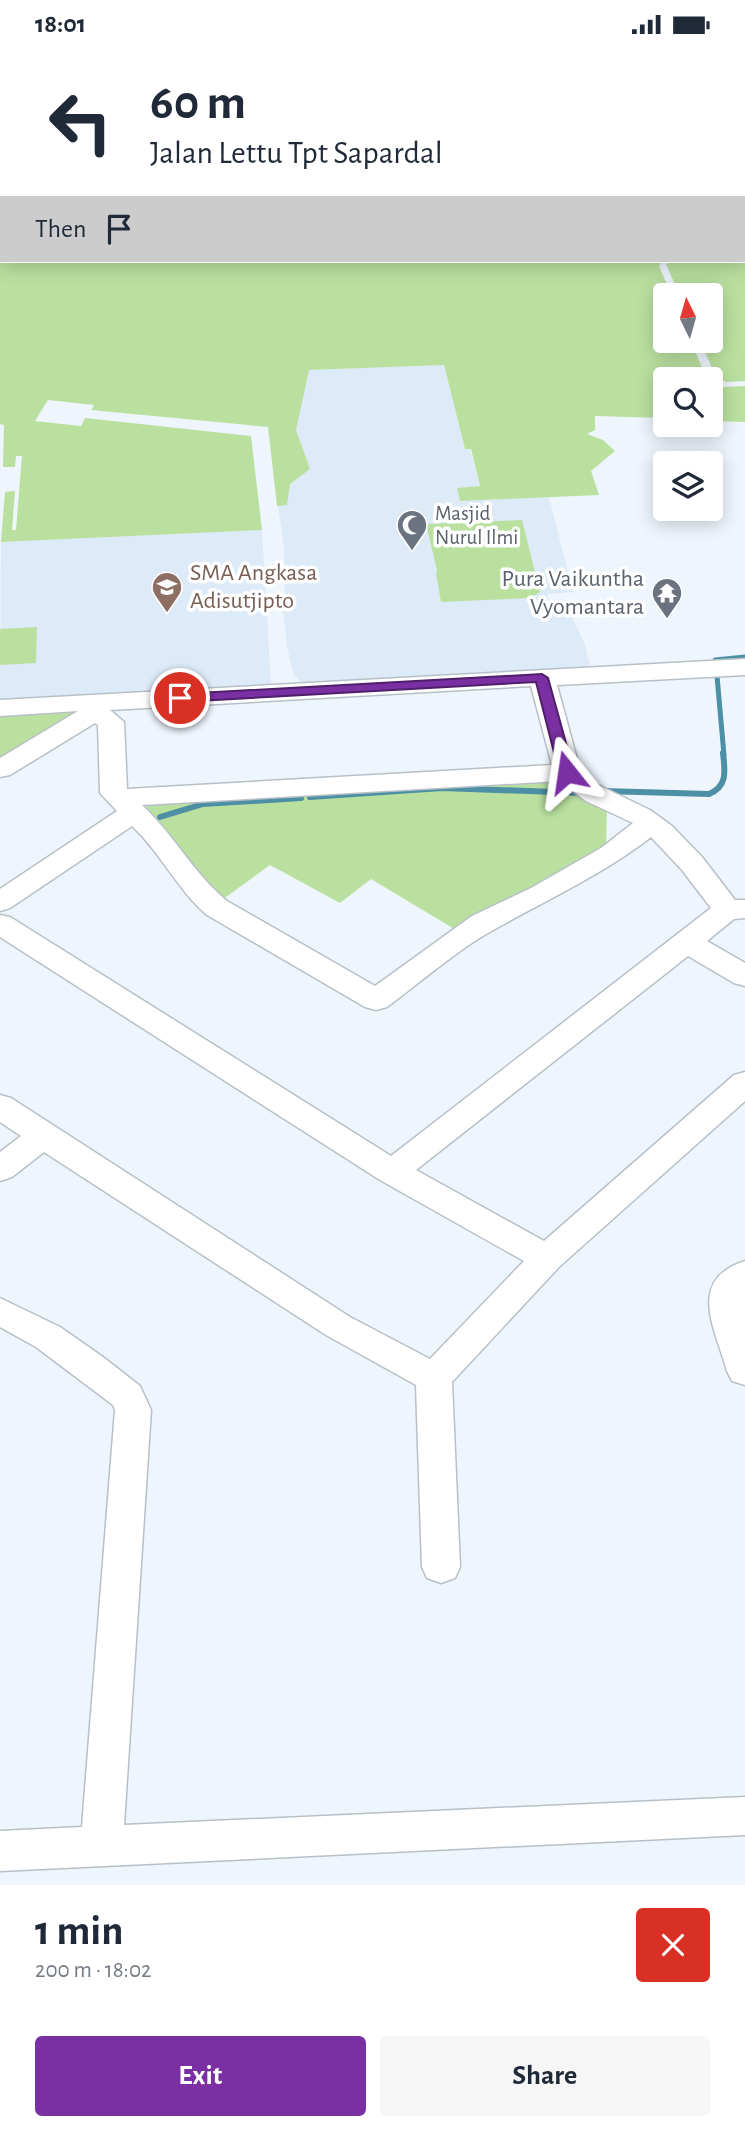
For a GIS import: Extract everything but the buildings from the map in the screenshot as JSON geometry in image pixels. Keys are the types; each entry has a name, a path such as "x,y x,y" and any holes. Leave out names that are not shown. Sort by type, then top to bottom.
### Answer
{"street":[{"path":"0,708 96,707 745,667"},
{"path":"392,1172 685,941 736,909 651,823 589,792 567,772 542,678"},
{"path":"0,769 96,707"},
{"path":"96,707 111,722 112,789 153,829 197,891 207,900 376,1000 482,923 541,894 599,860 651,823"},
{"path":"0,902 126,804 567,772"},
{"path":"0,924 392,1172 547,1258"},
{"path":"685,941 745,976"},
{"path":"441,1566 435,1378 547,1258 745,1083"},
{"path":"0,1106 338,1326 435,1378"},
{"path":"0,1169 43,1136"},
{"path":"745,1274 726,1289 726,1303 745,1371"},
{"path":"0,1311 48,1336 90,1367 127,1396 133,1410 102,1844"},
{"path":"0,1851 102,1844 745,1816"}],"shaded area":[{"path":"444,365 465,449 470,449 480,487 459,501 549,497 573,592 547,594 549,600 563,599 585,644 590,665 301,683 293,673 287,647 283,610 284,546 278,508 309,370"},
{"name":"SMA Angkasa Adisutjipto","path":"262,530 271,685 0,700 1,542"}],"green space":[{"path":"0,263 661,263 659,266 666,283 653,283 653,353 696,353 702,367 653,367 653,418 595,416 595,430 587,434 603,440 615,451 591,471 599,495 460,501 457,488 480,486 471,449 465,449 444,365 309,370 296,430 310,469 290,484 287,505 277,506 268,427 91,410 94,405 48,400 35,421 81,426 85,418 251,436 262,530 1,542 5,492 15,491 12,530 16,530 22,456 16,456 15,467 3,467 4,425 0,424"},
{"path":"668,263 745,263 745,381 723,381 723,367 712,367 705,353 723,353 723,283 674,283 666,264"},
{"path":"745,386 745,422 723,421 723,387"},
{"path":"522,520 540,592 530,598 441,602 437,570 426,524"},
{"path":"37,627 36,663 0,665 0,629"},
{"path":"74,712 77,714 0,762 0,717"},
{"path":"556,777 607,806 606,848 461,933 371,879 340,903 270,865 219,902 145,810 146,807 166,799"}],"waterway":[{"path":"715,660 745,657"},
{"path":"717,676 724,755"},
{"path":"603,791 709,794 719,787 724,777 723,753"},
{"path":"310,797 442,788 582,793"},
{"path":"160,817 203,804 301,798"}],"place":[{"name":"Masjid Nurul Ilmi","path":"412,552"},
{"name":"SMA Angkasa Adisutjipto","path":"167,614"},
{"name":"Pura Vaikuntha Vyomantara","path":"667,620"}],"route":[{"path":"180,698 542,678 567,772"}]}
